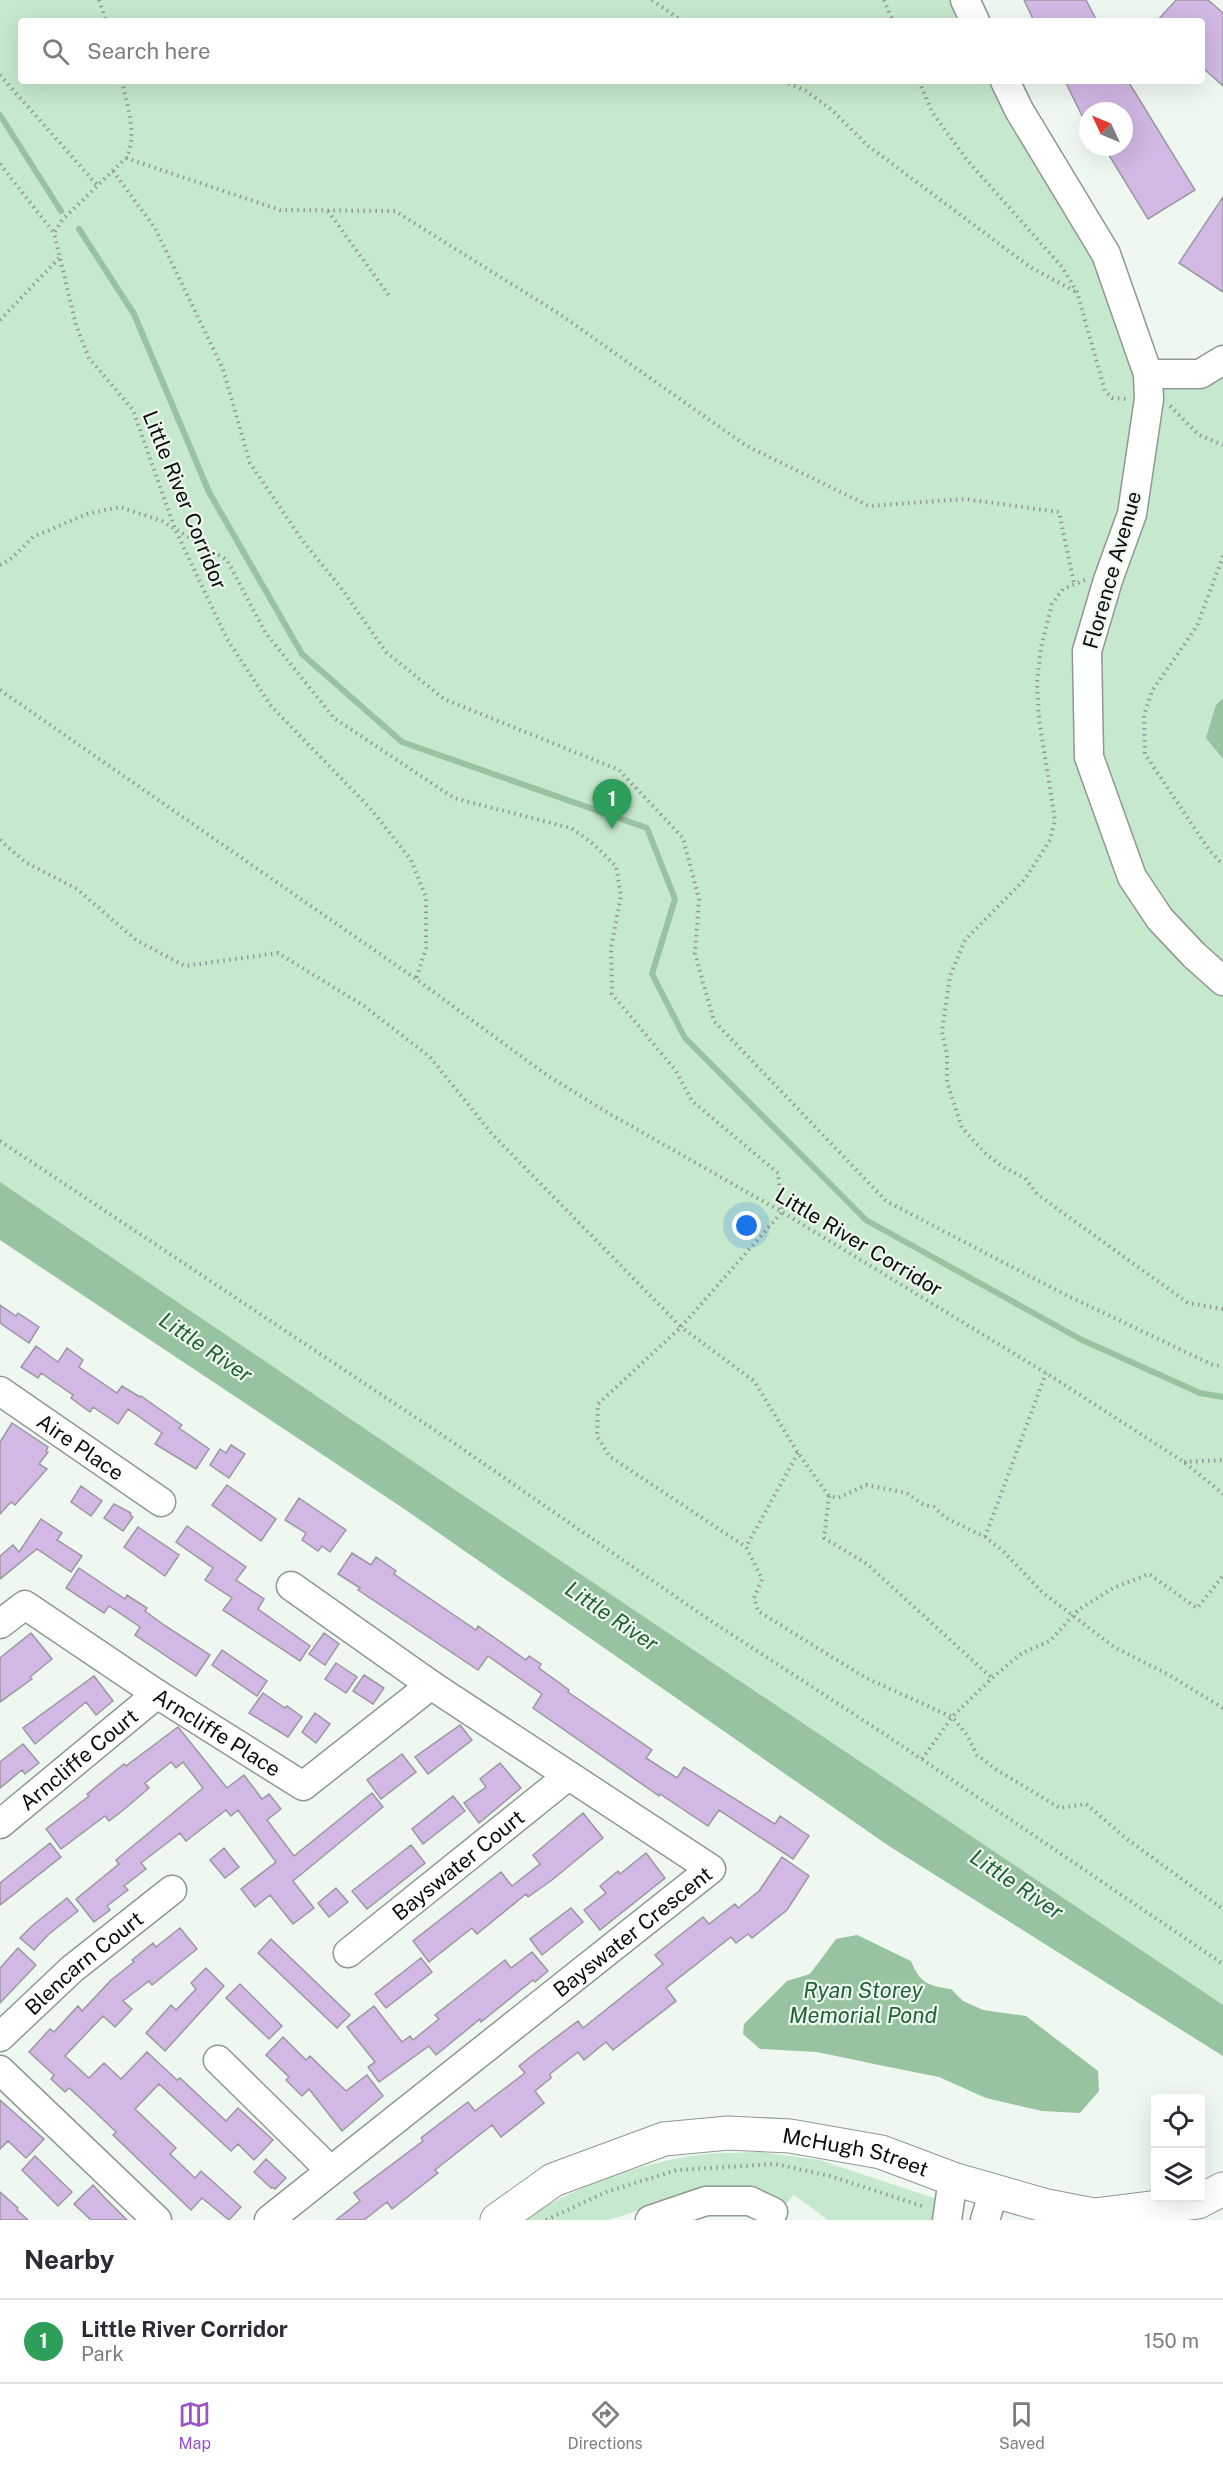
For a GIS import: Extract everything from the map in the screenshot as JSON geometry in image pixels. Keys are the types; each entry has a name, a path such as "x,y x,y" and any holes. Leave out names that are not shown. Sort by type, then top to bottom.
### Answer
{"main road":[{"name":"McHugh Street","path":"509,2216 553,2180 664,2139 728,2133 790,2136 881,2152 953,2179 990,2205 1047,2206 1094,2215 1198,2202 1223,2189"}],"street":[{"path":"965,0 974,18"},
{"name":"Florence Avenue","path":"1006,84 1019,110 1106,255 1148,375 1149,399 1132,514 1108,580 1087,651 1089,757 1132,877 1160,919 1194,955 1223,981"},
{"path":"1148,375 1200,374 1223,360"},
{"name":"Aire Place","path":"0,1391 161,1502"},
{"name":"Bayswater Crescent","path":"269,2220 330,2169 711,1869 431,1685 291,1586"},
{"name":"Arncliffe Place","path":"0,1624 25,1605 157,1694 303,1786 431,1685"},
{"name":"Arncliffe Court","path":"0,1824 157,1694"},
{"name":"Bayswater Court","path":"348,1953 568,1776"},
{"name":"Blencarn Court","path":"0,2037 72,1969 172,1890"},
{"path":"218,2060 330,2169"},
{"path":"0,2070 157,2220"},
{"path":"947,2220 953,2179"},
{"path":"650,2220 706,2201 750,2201 773,2212"}],"path":[{"path":"99,0 105,18"},
{"path":"652,0 678,18"},
{"path":"884,0 892,18"},
{"path":"0,75 98,186"},
{"path":"0,164 54,233 62,220 126,158 132,148 130,114 123,84"},
{"path":"790,84 806,91 832,110 867,146 1030,267 1077,292"},
{"path":"920,84 932,112 967,160 1062,267 1077,292 1105,391 1112,398 1131,399"},
{"path":"126,158 280,210 395,211 561,315 745,445 869,506 965,499 1059,512 1074,583"},
{"path":"113,171 155,228 223,369 250,463 302,540 341,588 386,652 444,699 619,770 684,838 699,899 695,954 714,1021 886,1201 1064,1294 1213,1365 1223,1366"},
{"path":"328,211 390,297"},
{"name":"Little River Corridor","path":"54,233 76,325 89,358 133,410 176,529 227,639 271,706 370,808 411,860 426,897 426,948 416,979"},
{"path":"0,320 60,257"},
{"path":"1165,400 1199,435 1223,445"},
{"path":"0,565 12,558 33,537 87,514 120,507 162,520 228,560 265,632 334,718 454,798 571,828 591,842 616,866 621,896 611,948 612,994 676,1071 692,1101 778,1173 782,1212 681,1327 598,1404 597,1436 609,1456 746,1547 762,1579 754,1598 758,1611 866,1678 952,1718 967,1735 977,1755 998,1770 1060,1808 1086,1804 1127,1839 1223,1909"},
{"path":"1223,556 1197,626 1152,691 1144,715 1145,754 1209,850 1223,865"},
{"path":"1092,579 1074,583 1063,589 1052,604 1041,647 1037,682 1040,719 1055,820 1053,830 1050,840 1025,879 965,940 950,976 942,1032 947,1055 947,1082 962,1128 986,1154 1025,1179 1037,1194 1188,1304 1223,1309"},
{"name":"Little River Corridor","path":"0,690 416,979 548,1076 782,1212 1046,1373 1184,1462 1223,1494"},
{"path":"0,840 25,861 77,889 136,940 185,966 278,953 364,1006 430,1057 492,1134 681,1327 754,1381 798,1453 829,1496 838,1498 866,1485 907,1493 924,1505 934,1507 946,1518 985,1537 1004,1552 1042,1592 1074,1614 1114,1647 1169,1675 1223,1708"},
{"path":"0,1141 453,1443 708,1619 922,1759 1223,1964"},
{"path":"985,1537 1046,1373"},
{"path":"746,1547 798,1453"},
{"path":"1184,1462 1223,1460"},
{"path":"829,1496 824,1538 867,1564 992,1678"},
{"path":"922,1759 952,1718 992,1678 1022,1653 1050,1641 1074,1614 1113,1588 1149,1574 1197,1608 1223,1576"}],"shaded area":[{"path":"0,0 965,0 974,18 18,18 18,84 1007,84 1106,254 1148,374 1223,360 1223,2056 889,1846 403,1508 0,1240"},
{"path":"761,2152 819,2160 949,2203 947,2220 828,2220 794,2195 784,2206 700,2190 609,2220 524,2220 582,2188 649,2165 717,2153"}],"water":[{"path":"1223,698 1223,759 1206,738 1216,705"},
{"name":"Little River","path":"0,1182 1223,2005 1223,2056 889,1846 403,1508 0,1240"},
{"name":"Ryan Storey Memorial Pond","path":"857,1935 911,1961 922,1979 931,1985 951,1989 963,2001 983,2010 1026,2016 1098,2071 1099,2091 1080,2113 1042,2111 986,2098 939,2077 817,2052 760,2049 743,2034 744,2024 787,1981 810,1974 836,1939"}],"building":[{"path":"1024,0 1086,0 1095,18 1033,18"},
{"path":"1176,0 1208,0 1223,13 1223,86 1205,70 1205,18 1160,18"},
{"path":"1066,84 1130,84 1195,190 1148,219 1110,156 1133,156 1133,102 1079,102 1079,110"},
{"path":"1223,197 1223,292 1179,263"},
{"path":"0,1305 16,1316 18,1313 39,1327 29,1343 0,1323"},
{"path":"36,1346 58,1362 67,1348 83,1360 79,1367 117,1393 122,1386 141,1396 182,1425 179,1428 209,1449 196,1469 155,1444 162,1433 128,1409 118,1424 93,1407 90,1412 71,1398 73,1395 41,1373 38,1378 21,1367"},
{"path":"12,1423 48,1447 46,1451 48,1452 39,1464 47,1469 15,1505 11,1502 0,1514 0,1442"},
{"path":"231,1445 245,1454 229,1478 210,1465 220,1449 226,1453"},
{"path":"227,1485 276,1519 261,1541 212,1505"},
{"path":"81,1486 102,1501 91,1516 71,1502"},
{"path":"299,1498 346,1530 330,1552 322,1546 318,1551 302,1540 306,1533 285,1520"},
{"path":"114,1504 131,1513 133,1517 123,1531 104,1518"},
{"path":"41,1519 62,1533 57,1540 82,1556 71,1572 37,1549 0,1579 0,1556 13,1545 19,1552"},
{"path":"187,1526 246,1567 236,1580 264,1599 258,1609 310,1646 300,1661 223,1610 232,1598 205,1580 213,1568 176,1542"},
{"path":"138,1527 179,1555 165,1576 124,1547"},
{"path":"352,1553 371,1565 376,1557 396,1571 394,1574 476,1630 478,1626 526,1660 529,1656 541,1664 539,1668 569,1690 568,1692 652,1750 646,1758 677,1778 684,1767 775,1824 780,1816 809,1836 793,1859 719,1810 708,1826 660,1794 659,1796 533,1708 542,1694 488,1656 478,1670 358,1590 360,1588 338,1574"},
{"path":"79,1568 125,1599 127,1595 147,1608 145,1611 210,1655 196,1676 135,1635 140,1627 109,1606 104,1613 66,1588"},
{"path":"31,1633 52,1659 30,1677 32,1679 0,1702 0,1658"},
{"path":"324,1633 339,1644 325,1665 309,1654"},
{"path":"222,1650 267,1681 257,1696 212,1665"},
{"path":"336,1663 357,1677 346,1693 325,1679"},
{"path":"364,1675 384,1688 373,1704 353,1691"},
{"path":"94,1676 113,1701 96,1715 86,1702 35,1744 23,1728"},
{"path":"263,1693 302,1717 288,1737 249,1713"},
{"path":"315,1713 330,1724 316,1743 302,1732"},
{"path":"460,1725 472,1740 428,1774 415,1757"},
{"path":"178,1727 227,1788 244,1775 262,1799 269,1794 281,1809 267,1820 294,1856 372,1793 383,1807 293,1881 314,1908 293,1924 270,1895 255,1907 241,1889 276,1862 238,1810 231,1816 226,1810 186,1841 180,1833 141,1863 146,1869 124,1886 128,1890 107,1906 110,1910 94,1922 76,1899 119,1864 116,1860 203,1788 183,1762 176,1768 171,1762 145,1783 149,1788 127,1807 109,1821 105,1816 61,1849 46,1829 89,1796 87,1794 124,1764 126,1766"},
{"path":"23,1744 39,1763 25,1774 22,1770 0,1788 0,1762"},
{"path":"402,1754 416,1772 381,1799 367,1780"},
{"path":"500,1763 521,1788 479,1823 464,1803 486,1787 480,1779"},
{"path":"453,1796 465,1811 423,1844 412,1829"},
{"path":"583,1813 603,1838 552,1880 528,1897 526,1894 477,1934 472,1928 429,1962 413,1941 501,1872 512,1886 540,1864 533,1855"},
{"path":"50,1843 61,1857 0,1905 0,1883"},
{"path":"411,1845 425,1863 367,1909 352,1891"},
{"path":"224,1848 239,1867 225,1878 210,1860"},
{"path":"646,1853 665,1878 600,1930 584,1910 606,1893 600,1886 618,1871 620,1874"},
{"path":"782,1857 809,1876 787,1910 752,1938 748,1934 736,1943 731,1937 666,1988 676,2001 613,2050 606,2042 584,2060 578,2052 550,2074 551,2078 535,2091 544,2103 501,2137 492,2125 435,2170 438,2173 392,2209 387,2202 364,2220 336,2220 360,2201 354,2193 423,2141 421,2138 468,2102 475,2111 525,2073 519,2066 534,2054 578,2021 583,2028 663,1964 655,1955 703,1917 709,1924 735,1904 738,1908 759,1891"},
{"path":"336,1888 348,1902 329,1917 318,1903"},
{"path":"67,1898 78,1911 49,1934 34,1950 20,1938 33,1925"},
{"path":"571,1908 583,1922 542,1955 530,1939"},
{"path":"180,1928 197,1949 152,1985 149,1981 123,2001 132,2009 115,2027 103,2016 65,2056 89,2078 104,2063 121,2079 147,2052 177,2080 180,2078 226,2121 238,2108 273,2140 254,2160 238,2144 231,2151 159,2084 135,2109 176,2148 170,2154 195,2178 201,2171 241,2207 229,2220 202,2198 191,2210 113,2135 116,2132 90,2107 69,2088 65,2092 51,2079 54,2075 29,2052 50,2029 54,2032 78,2006 82,2011 111,1980 134,1962 132,1960 153,1943 156,1947"},
{"path":"271,1939 350,2015 337,2028 258,1953"},
{"path":"18,1948 36,1965 0,2003 0,1968"},
{"path":"532,1952 548,1971 535,1982 533,1980 481,2022 480,2019 436,2055 429,2046 379,2082 368,2067 375,2062 347,2027 374,2006 402,2042 410,2036 413,2040 439,2019 435,2015 505,1960 511,1968"},
{"path":"421,1958 432,1972 386,2008 375,1994"},
{"path":"206,1968 224,1986 165,2051 146,2033 171,2005 176,2010 196,1989 191,1983"},
{"path":"240,1984 282,2026 269,2039 226,1998"},
{"path":"283,2037 306,2060 310,2056 346,2091 367,2075 383,2096 342,2131 309,2089 302,2096 286,2080 289,2077 266,2055"},
{"path":"0,2100 44,2139 26,2158 8,2141 0,2149"},
{"path":"35,2156 72,2192 58,2206 22,2170"},
{"path":"266,2159 286,2178 275,2189 254,2172"},
{"path":"93,2185 127,2220 91,2220 74,2204"},
{"path":"0,2192 18,2208 17,2210 28,2220 0,2220"}],"waterway":[{"path":"0,115 61,211"},
{"path":"79,229 134,314 209,492 302,654 402,742 647,828 675,899 652,974 685,1038 866,1220 1080,1339 1200,1393 1223,1397"}],"place":[{"name":"Little River Corridor","path":"612,829"}]}
